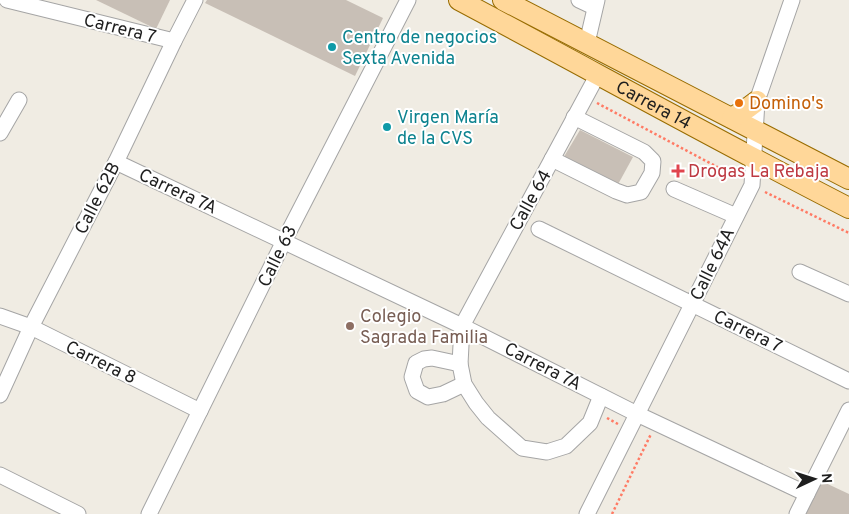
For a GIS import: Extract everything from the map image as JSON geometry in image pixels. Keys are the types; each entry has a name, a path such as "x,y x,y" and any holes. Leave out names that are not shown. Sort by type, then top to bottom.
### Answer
{"main road":[{"name":"Carrera 14","path":"459,0 594,82 754,159 849,208"},
{"name":"Carrera 14","path":"503,0 849,179"},
{"path":"732,118 757,101"}],"street":[{"name":"Carrera 7","path":"7,0 174,41"},
{"name":"Calle 62B","path":"0,395 31,327 116,162 195,0"},
{"name":"Calle 63","path":"149,514 284,241 408,0"},
{"path":"579,0 596,4 587,43"},
{"name":"Calle 64A","path":"587,514 752,185 757,101 792,0"},
{"name":"Calle 64","path":"462,326 594,82"},
{"path":"0,133 19,100"},
{"path":"552,159 627,195 641,192 652,173 652,161 644,152 574,117"},
{"name":"Carrera 7A","path":"116,162 462,326 637,414 807,494"},
{"path":"674,189 736,216"},
{"name":"Carrera 7","path":"539,229 849,380"},
{"path":"800,272 849,294"},
{"name":"Carrera 8","path":"0,316 31,327 200,411"},
{"path":"462,326 460,364 464,384 488,418 522,448 546,452 566,446 590,423 602,396"},
{"path":"460,364 424,358 416,363 412,377 417,391 428,397 443,394 464,384"},
{"path":"797,514 849,410"},
{"path":"0,475 78,514"}],"path":[{"path":"594,82 598,103 752,185 849,233"},
{"path":"612,514 656,423"}],"building":[{"path":"96,0 170,0 156,29"},
{"name":"Centro de negocios Sexta Avenida","path":"207,0 346,0 383,18 355,76 205,3"},
{"path":"580,130 633,157 616,188 562,160"},
{"path":"817,479 849,494 849,514 801,514"}],"place":[{"name":"Centro de negocios Sexta Avenida","path":"332,47"},
{"name":"Domino's","path":"739,103"},
{"name":"Virgen María de la CVS","path":"387,127"},
{"name":"Drogas La Rebaja","path":"678,171"},
{"name":"Colegio Sagrada Familia","path":"350,326"}]}
